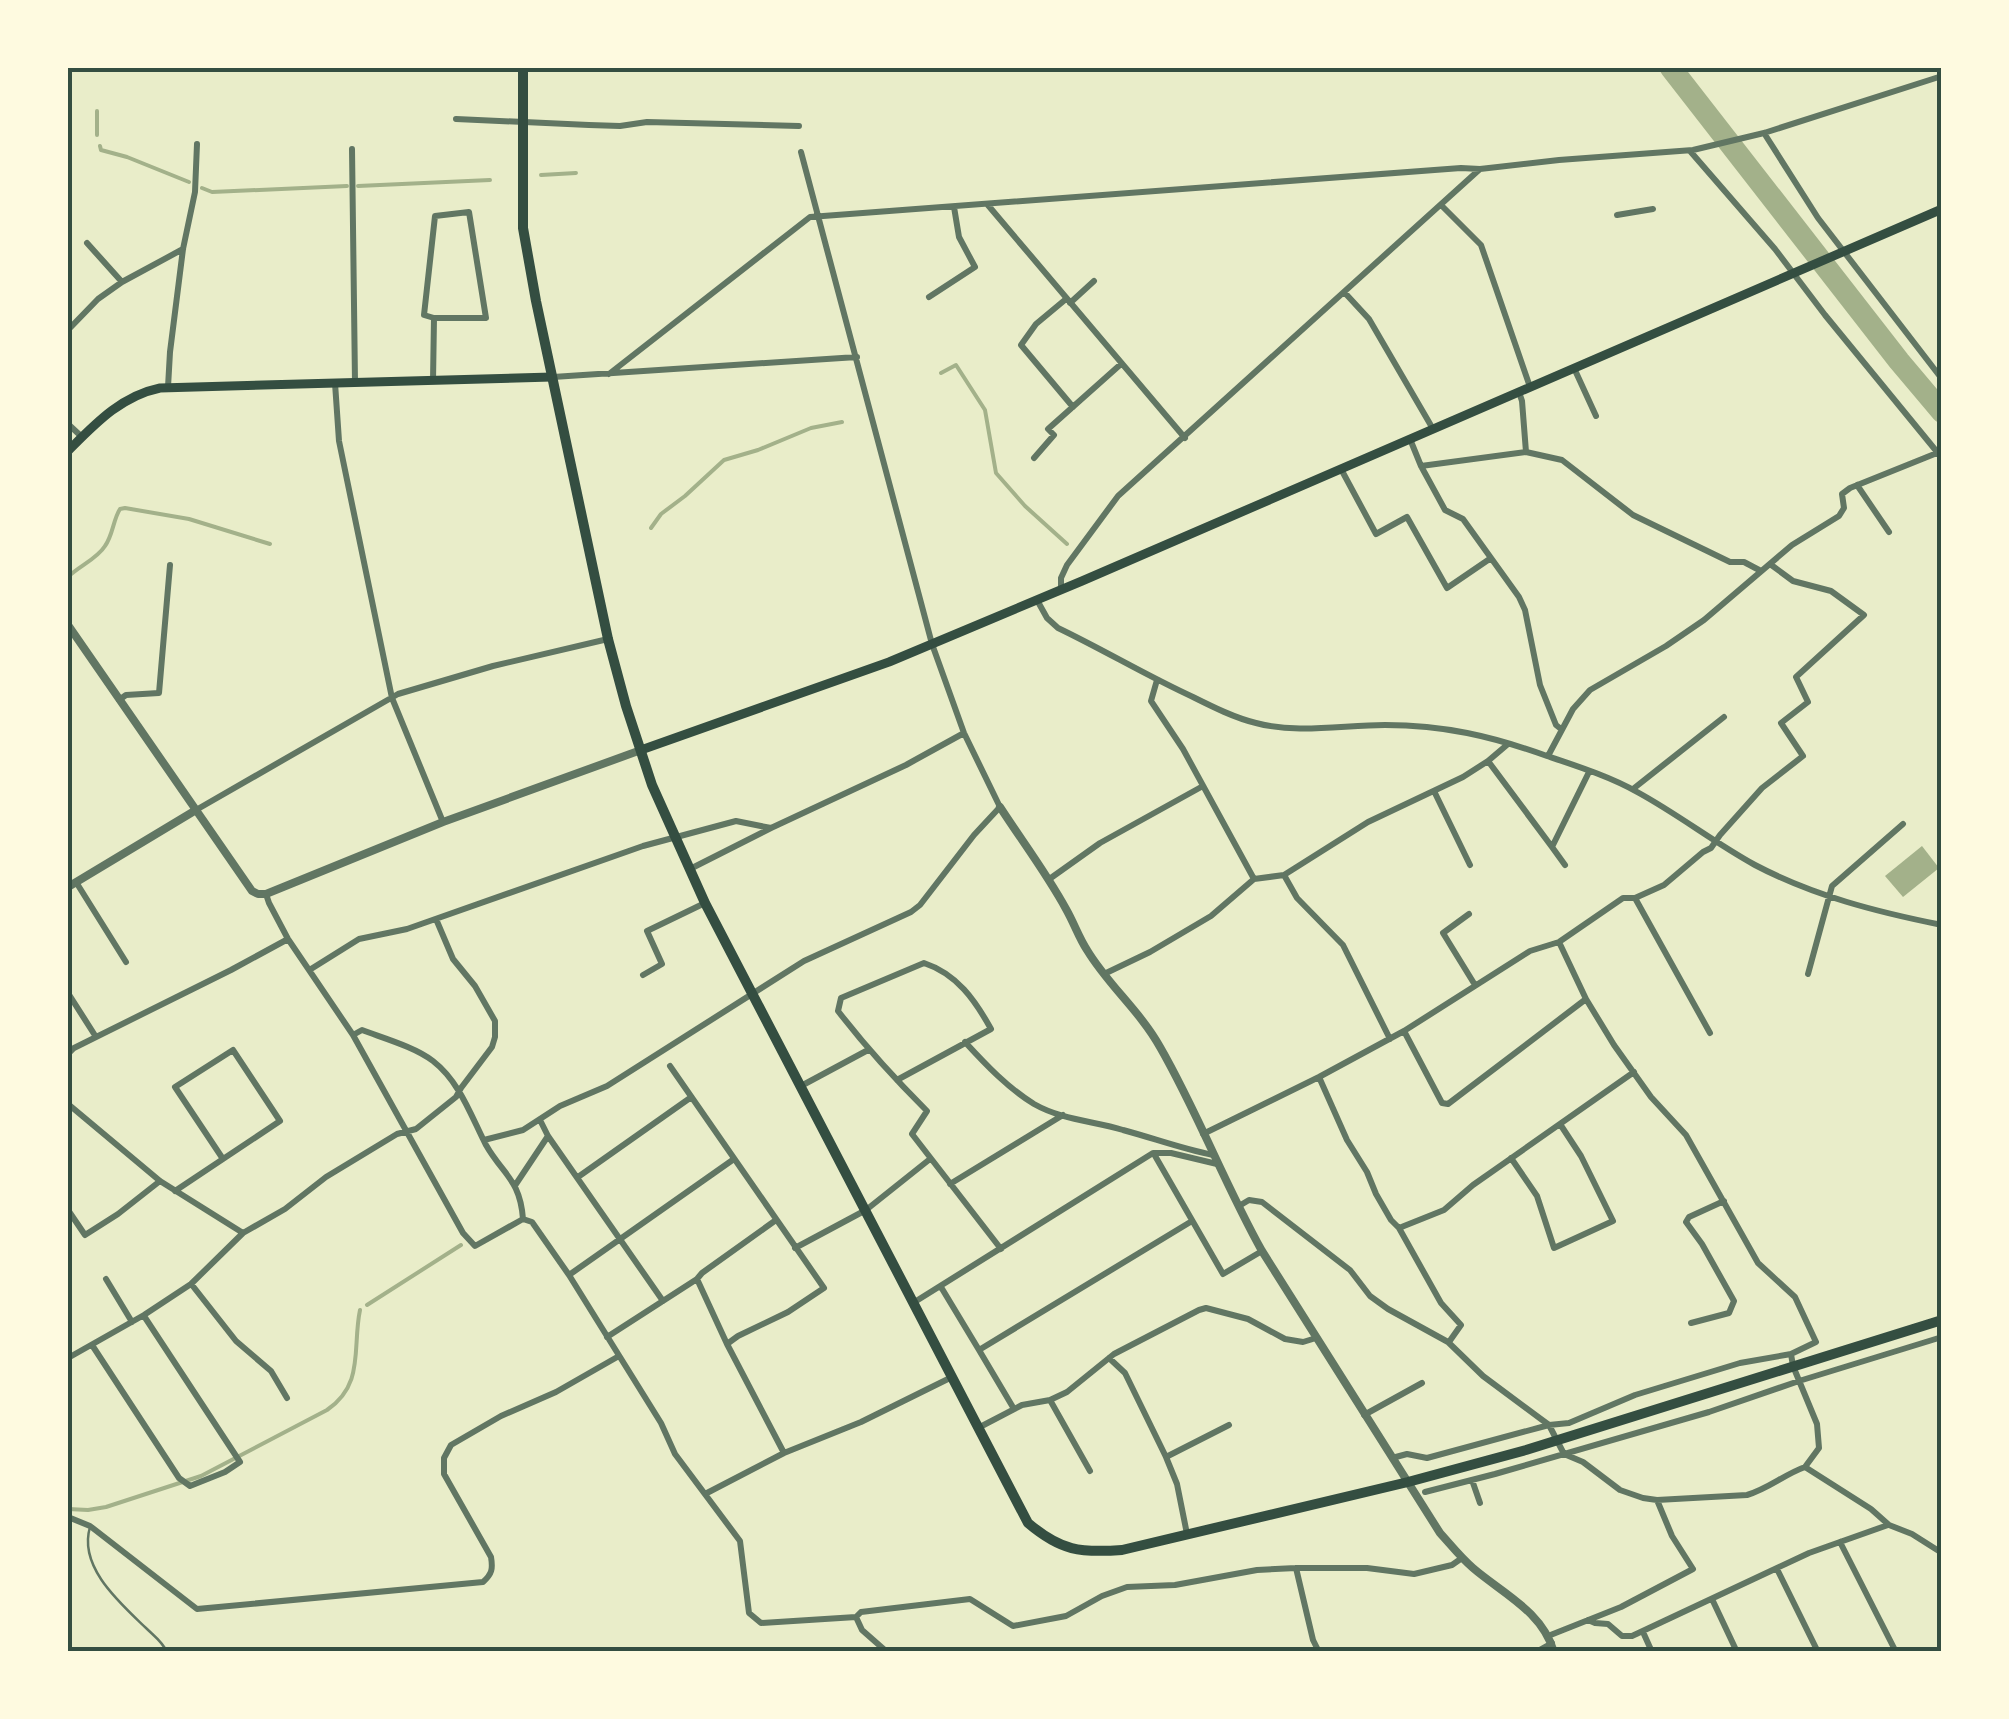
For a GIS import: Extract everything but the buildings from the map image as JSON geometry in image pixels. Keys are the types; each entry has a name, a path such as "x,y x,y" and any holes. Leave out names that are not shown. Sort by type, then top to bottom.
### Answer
{"highway":[{"path":"522,68 523,228 608,639 641,750 674,838 705,904 1028,1523 1067,1549 1122,1550 1408,1482 1557,1440 1792,1360 1942,1320"}],"main road":[{"path":"641,750 932,644 1942,209"},
{"path":"68,451 122,403 144,392 168,387 552,377"}],"street":[{"path":"609,374 810,217 1692,150 1760,134 1942,76"},
{"path":"456,119 620,126 648,122 799,126"},
{"path":"1760,134 1842,252 1942,378"},
{"path":"168,387 183,249 195,192 197,144"},
{"path":"352,149 355,382"},
{"path":"1548,756 1572,709 1590,690 1704,620 1792,546 1839,516 1844,508 1842,494 1939,455 1692,150"},
{"path":"802,152 932,644 964,733 1000,807 1066,908 1086,949 1157,1041 1262,1251 1440,1533 1462,1558 1525,1607 1551,1644"},
{"path":"1061,590 1067,565 1118,496 1480,169"},
{"path":"987,204 1184,438"},
{"path":"1441,205 1481,246 1530,387"},
{"path":"929,297 975,267 958,236 954,208"},
{"path":"1617,214 1653,209"},
{"path":"468,212 486,318 434,318 424,316 435,216 468,212"},
{"path":"87,243 122,282"},
{"path":"68,330 98,299 122,282 183,249"},
{"path":"1073,407 1021,345 1036,324 1094,281"},
{"path":"1344,293 1369,319 1433,429"},
{"path":"433,380 434,318"},
{"path":"552,377 857,357"},
{"path":"1034,458 1054,435 1048,430 1121,364"},
{"path":"1574,368 1596,416"},
{"path":"335,383 339,440 392,698 443,822"},
{"path":"1519,392 1526,452"},
{"path":"68,424 82,437"},
{"path":"1410,439 1445,510 1464,519 1519,597 1540,685 1556,726 1561,729"},
{"path":"1421,466 1526,452 1562,460 1633,515 1730,562 1744,562 1761,571"},
{"path":"1341,470 1376,534 1407,518 1447,588 1490,558"},
{"path":"1857,485 1889,532"},
{"path":"1204,1134 1404,1032 1530,951 1559,942 1624,898 1636,898 1664,885 1712,848 1762,788 1803,756 1780,723 1808,702 1796,676 1864,614 1832,591 1793,581 1770,564"},
{"path":"119,700 126,695 160,693 170,565"},
{"path":"1037,600 1054,625 1214,708 1256,723 1295,728 1424,726 1460,730 1508,744 1633,790 1756,865 1829,896 1872,911 1942,925"},
{"path":"68,625 252,891 258,894 641,750"},
{"path":"126,962 72,884 255,774 392,698 493,666 608,639"},
{"path":"1157,680 1151,701 1183,749 1254,880"},
{"path":"1633,790 1724,717"},
{"path":"689,869 964,733"},
{"path":"1104,974 1211,916 1254,880 1284,875 1368,822 1463,777 1508,744"},
{"path":"1488,761 1565,865"},
{"path":"1552,847 1589,772"},
{"path":"1048,880 1100,843 1203,786"},
{"path":"1434,791 1470,866"},
{"path":"484,1140 523,1130 560,1106 607,1086 804,962 911,912 1000,807"},
{"path":"310,970 359,939 406,930 554,876 674,838 736,821 771,828"},
{"path":"1808,974 1832,886 1903,824"},
{"path":"1284,875 1297,898 1343,945 1390,1039"},
{"path":"266,894 288,939 353,1035 463,1233 475,1246 524,1219 532,1222 569,1275 661,1423 675,1454 740,1541 749,1613 754,1620 761,1623 856,1617 861,1612 970,1599 1013,1626 1066,1616 1127,1587 1296,1568 1367,1568 1414,1574 1452,1565 1462,1558"},
{"path":"1636,898 1710,1034"},
{"path":"643,975 662,964 647,931 705,904"},
{"path":"1469,914 1443,933 1476,985"},
{"path":"68,1358 192,1284 243,1233 397,1134 416,1129 456,1097 492,1047 495,1021 454,959 436,920"},
{"path":"68,1054 288,939"},
{"path":"1392,1458 1407,1454 1426,1458 1548,1425 1569,1423 1635,1396 1740,1363 1792,1360 1816,1342 1795,1297 1758,1263 1686,1135 1650,1097 1614,1046 1559,942"},
{"path":"897,1080 991,1029 972,996 938,968 924,963 840,998 838,1010 868,1050 897,1080 927,1111 912,1134 1001,1249"},
{"path":"68,992 96,1037"},
{"path":"1404,1032 1442,1104 1448,1104 1586,999"},
{"path":"353,1035 362,1030 432,1060 459,1091 484,1140 516,1184 524,1219"},
{"path":"965,1042 992,1071 1035,1105 1214,1159"},
{"path":"175,1191 224,1159 280,1121 233,1050 175,1087 224,1159"},
{"path":"800,1086 868,1050"},
{"path":"670,1066 824,1288 726,1344"},
{"path":"1399,1228 1444,1210 1634,1072"},
{"path":"1319,1077 1390,1220 1399,1228 1441,1303 1461,1324 1448,1342"},
{"path":"578,1177 690,1098"},
{"path":"68,1104 160,1181 243,1233"},
{"path":"950,1184 1063,1115"},
{"path":"540,1120 663,1301"},
{"path":"1511,1158 1537,1196 1554,1248 1613,1221 1581,1156 1560,1124"},
{"path":"516,1184 548,1136"},
{"path":"912,1304 1153,1153 1214,1159"},
{"path":"1153,1153 1223,1274 1262,1251"},
{"path":"569,1275 734,1159"},
{"path":"796,1248 866,1210 930,1159"},
{"path":"68,1210 85,1235 160,1181"},
{"path":"1238,1207 1249,1200 1262,1202 1350,1270 1370,1296 1448,1342 1482,1376 1548,1425 1564,1454 1583,1462 1620,1490 1643,1498 1758,1492 1806,1467 1819,1448 1817,1424 1792,1360"},
{"path":"1691,1323 1730,1313 1734,1301 1686,1222 1724,1201"},
{"path":"607,1337 697,1279 776,1220"},
{"path":"979,1350 1192,1222"},
{"path":"106,1279 132,1322"},
{"path":"697,1279 726,1344 784,1453"},
{"path":"192,1284 236,1340 271,1371 287,1398"},
{"path":"941,1287 1014,1409"},
{"path":"978,1428 1022,1405 1067,1392 1109,1358 1206,1308 1248,1319 1285,1339 1302,1342 1316,1338"},
{"path":"92,1345 179,1478 187,1485 225,1472 237,1457 144,1315"},
{"path":"1425,1492 1709,1412 1942,1337"},
{"path":"68,1517 90,1526 197,1609 483,1582 493,1568 491,1557 444,1474 444,1458 451,1445 618,1356"},
{"path":"1109,1358 1125,1373 1166,1457 1177,1484 1187,1535"},
{"path":"705,1494 784,1453 861,1422 952,1377"},
{"path":"1364,1414 1422,1383"},
{"path":"1050,1400 1090,1471"},
{"path":"1166,1457 1229,1425"},
{"path":"1806,1467 1889,1525 1942,1553"},
{"path":"1472,1480 1480,1503"},
{"path":"1536,1652 1588,1620 1694,1570 1672,1536 1657,1500"},
{"path":"1588,1620 1608,1624 1628,1638 1777,1569 1889,1525"},
{"path":"1840,1542 1896,1652"},
{"path":"1296,1568 1319,1652"},
{"path":"1777,1569 1818,1652"},
{"path":"1712,1599 1737,1652"},
{"path":"856,1617 862,1630 887,1652"},
{"path":"1643,1632 1652,1652"}],"lane":[{"path":"90,1526 87,1547 101,1580 162,1642 167,1652"}],"shaded area":[{"path":"1922,846 1939,868 1903,897 1885,876"}],"waterway":[{"path":"1671,68 1942,412"},
{"path":"97,111 97,135"},
{"path":"100,146 101,150 189,182"},
{"path":"541,175 576,173"},
{"path":"358,186 490,180"},
{"path":"202,188 212,192 347,186"},
{"path":"941,373 956,365 985,410 996,473 1067,544"},
{"path":"651,528 661,514 724,460 811,428 842,422"},
{"path":"68,577 102,551 120,509 125,508 189,519 270,544"},
{"path":"367,1305 461,1245"},
{"path":"68,1509 106,1507 201,1476 327,1410 339,1400 352,1377 360,1310"}]}
